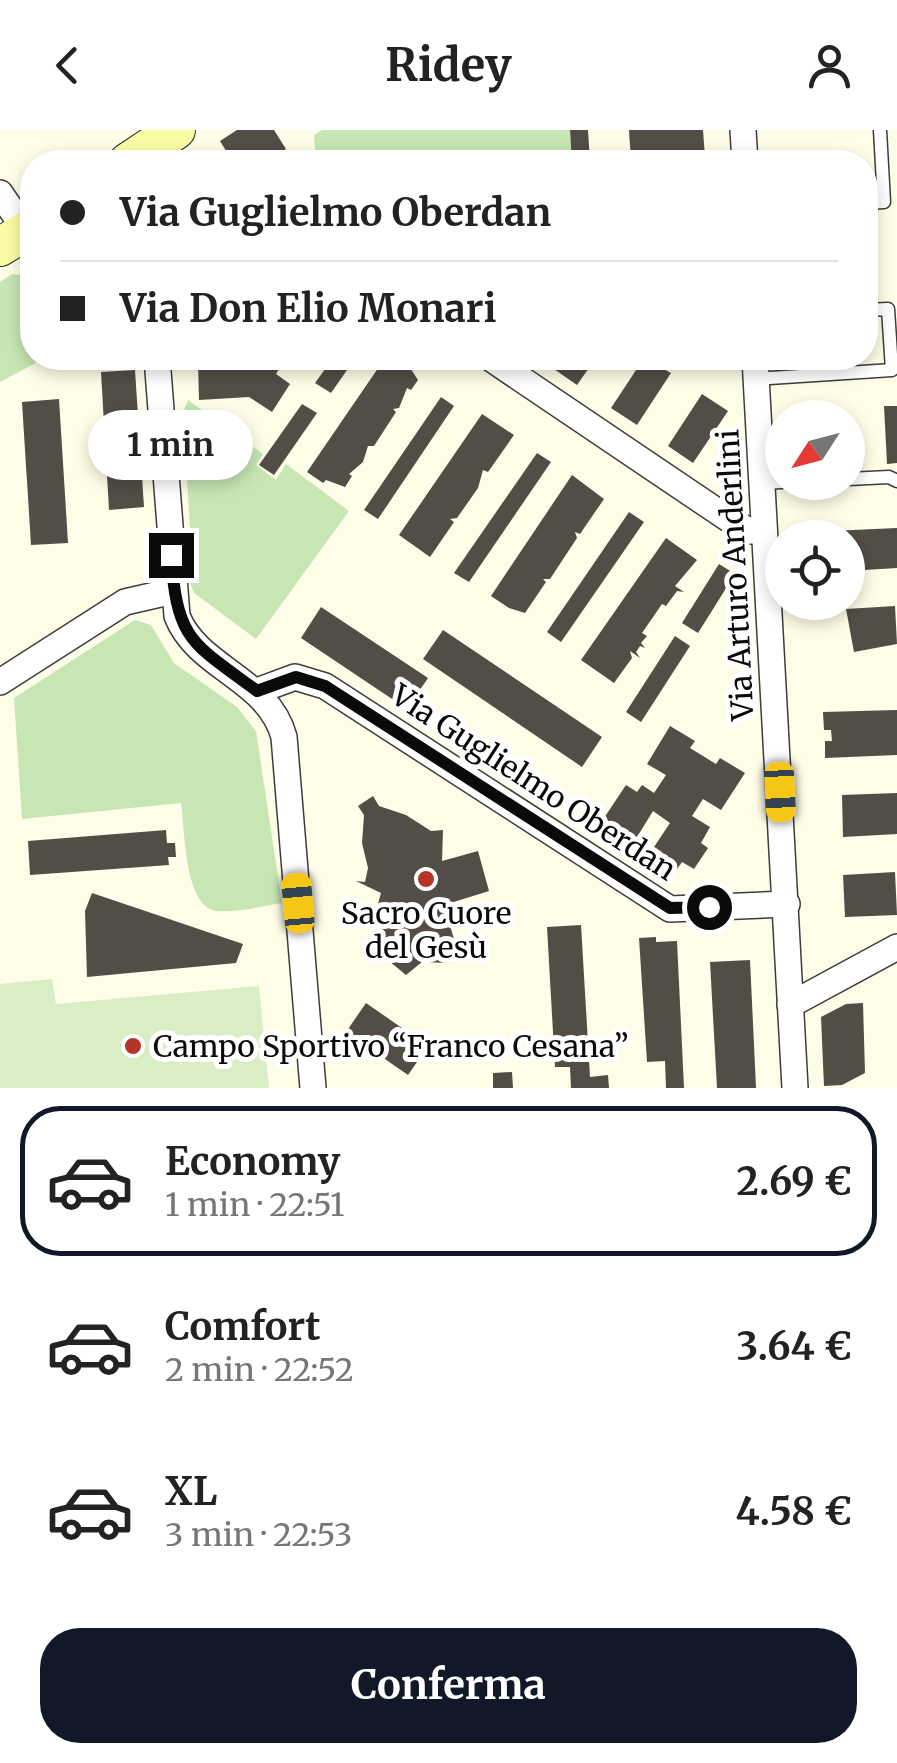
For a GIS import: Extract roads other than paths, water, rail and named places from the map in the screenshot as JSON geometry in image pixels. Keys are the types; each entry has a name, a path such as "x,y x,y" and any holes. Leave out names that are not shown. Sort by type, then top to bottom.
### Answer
{"main road":[{"path":"146,150 176,130"}],"street":[{"path":"0,193 20,233"},
{"path":"158,370 178,616 188,637 257,691 275,712 284,737 313,1088"},
{"path":"508,370 732,522 750,531 764,531"},
{"name":"Via Arturo Anderlini","path":"756,370 765,433"},
{"name":"Via Arturo Anderlini","path":"769,500 764,531 795,1088"},
{"path":"0,682 125,602 174,591"},
{"name":"Via Guglielmo Oberdan","path":"257,691 296,677 325,686 670,908 787,904"},
{"path":"790,1005 897,948"}],"lane":[{"path":"878,202 884,202 880,130"},
{"path":"878,309 888,308 892,370 878,370"},
{"path":"865,478 889,477 897,481"}],"place":[{"name":"Sacro Cuore del Gesù","path":"426,879"},
{"name":"Campo Sportivo “Franco Cesana”","path":"133,1046"}]}
